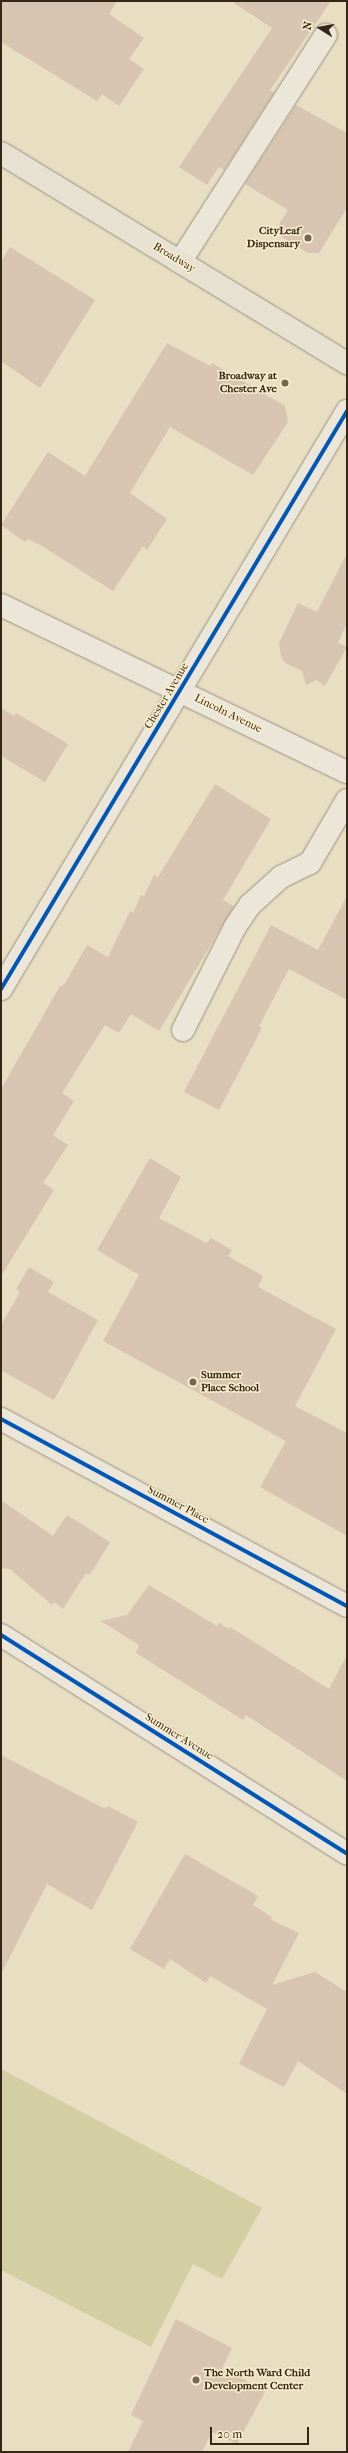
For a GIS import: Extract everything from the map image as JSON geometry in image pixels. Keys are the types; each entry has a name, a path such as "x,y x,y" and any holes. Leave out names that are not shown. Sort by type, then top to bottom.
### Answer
{"main road":[{"name":"Broadway","path":"1,153 347,363"}],"street":[{"path":"180,262 326,35"},
{"name":"Chester Avenue","path":"1,989 347,411"},
{"name":"Lincoln Avenue","path":"1,605 347,772"},
{"path":"183,1030 235,927 250,905 281,877 310,863 347,800"},
{"name":"Summer Place","path":"1,1419 347,1606"},
{"name":"Summer Avenue","path":"1,1635 347,1854"}],"shaded area":[{"path":"1,2069 262,2208 222,2279 193,2264 151,2347 1,2270"}],"building":[{"path":"1,1 117,1 109,14 144,38 129,59 144,69 119,106 102,94 97,101 1,42"},
{"path":"231,1 331,1 270,90 274,93 224,170 219,167 207,185 179,167 272,28"},
{"path":"296,105 347,133 347,208 319,253 308,253 274,232 288,210 245,184"},
{"path":"10,247 95,300 40,388 1,361 1,262"},
{"path":"167,343 210,366 212,363 285,406 288,422 253,475 170,427 130,493 167,519 147,550 143,546 113,591 42,546 28,539 25,542 1,525 48,452 85,476"},
{"path":"347,553 347,623 338,643 347,647 325,686 316,680 306,685 302,671 285,663 281,656 279,643 298,603 317,612"},
{"path":"1,708 14,716 16,713 68,744 45,782 1,756"},
{"path":"215,784 271,819 223,900 234,906 159,1031 131,1014 119,1033 105,1025 84,1058 62,1093 74,1101 53,1135 68,1145 43,1183 54,1190 1,1276 1,1089 60,986 64,985 87,945 108,957 130,911 133,913 141,895 144,896 154,875 158,877"},
{"path":"347,896 347,1000 289,969 259,1026 262,1028 219,1110 184,1092 271,925 318,950"},
{"path":"150,1158 181,1177 159,1218 207,1243 211,1238 232,1250 228,1256 263,1276 258,1287 336,1329 295,1406 347,1433 347,1536 260,1487 286,1441 103,1341 139,1275 97,1250"},
{"path":"29,1267 54,1282 48,1292 98,1320 54,1400 1,1370 1,1325 20,1292 16,1289"},
{"path":"1,1500 53,1536 67,1515 110,1542 90,1575 86,1573 63,1609 54,1602 52,1605 10,1569 1,1568"},
{"path":"149,1585 217,1626 219,1623 229,1629 230,1627 329,1689 347,1655 347,1781 246,1715 243,1720 136,1653 139,1645 101,1621 127,1615"},
{"path":"1,1755 105,1809 108,1806 138,1822 92,1910 47,1884 1,1974"},
{"path":"185,1854 258,1896 253,1905 272,1917 271,1920 299,1933 272,1985 315,1972 347,1992 347,2094 298,2061 284,2087 239,2064 267,2009 210,1976 206,1983 170,1959 164,1969 130,1949"},
{"name":"The North Ward Child Development Center","path":"176,2319 232,2348 222,2369 266,2390 237,2444 212,2432 202,2452 128,2452 143,2421 131,2415"}],"cycle path":[{"path":"1,989 347,411"},
{"path":"1,1419 347,1606"},
{"path":"1,1635 347,1854"}],"place":[{"name":"CityLeaf Dispensary","path":"308,238"},
{"name":"Broadway at Chester Ave","path":"285,383"},
{"name":"Summer Place School","path":"193,1382"},
{"name":"The North Ward Child Development Center","path":"196,2380"}]}
